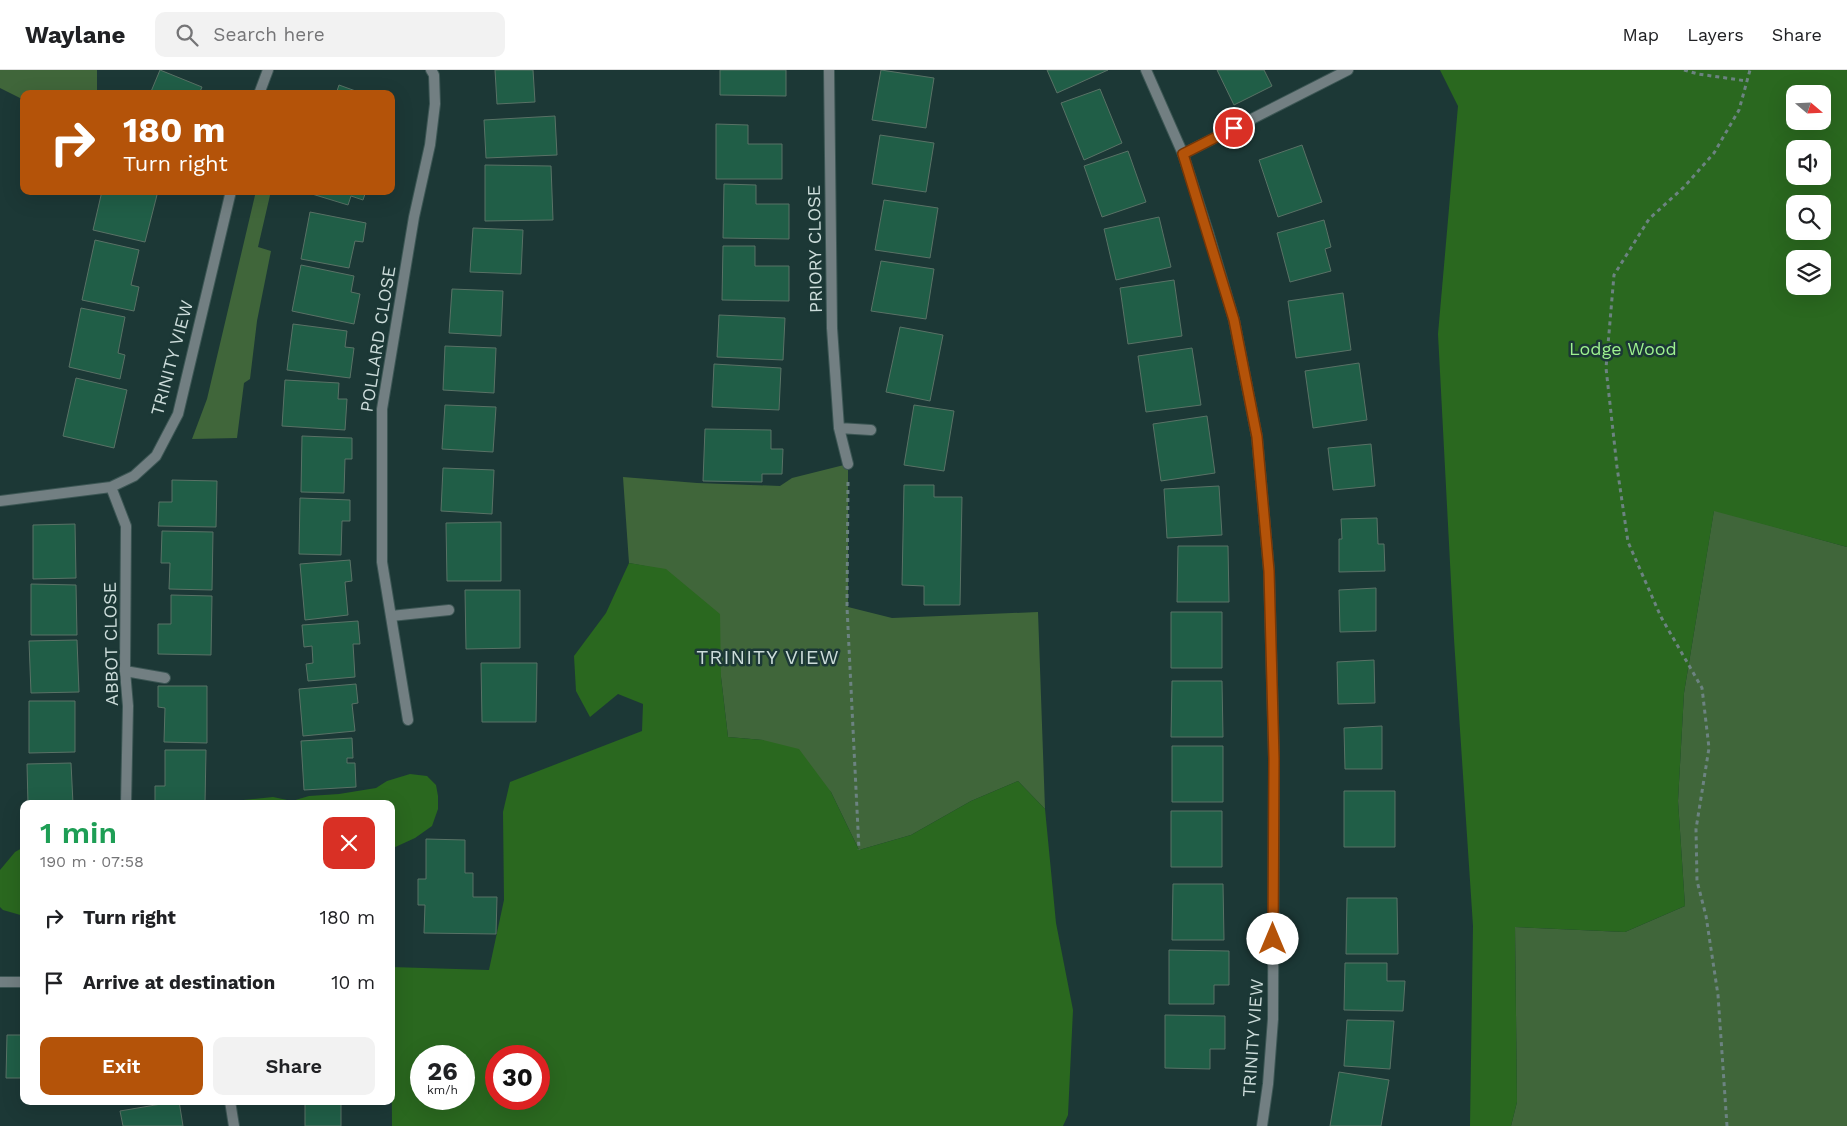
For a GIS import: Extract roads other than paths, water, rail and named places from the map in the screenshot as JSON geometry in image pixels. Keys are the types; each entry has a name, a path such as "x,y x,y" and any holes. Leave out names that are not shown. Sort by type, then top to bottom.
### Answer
{"street":[{"path":"260,90 268,70"},
{"name":"POLLARD CLOSE","path":"408,720 382,562 382,409 414,217 430,145 435,104 434,75 431,70"},
{"name":"PRIORY CLOSE","path":"829,70 832,328 839,428 848,464"},
{"name":"TRINITY VIEW","path":"1146,70 1183,154 1234,320 1257,437 1269,571 1274,759 1273,1019 1268,1084 1262,1126"},
{"path":"1183,154 1348,70"},
{"name":"TRINITY VIEW","path":"0,501 111,487 134,476 156,456 178,414 230,195"},
{"path":"839,428 871,430"},
{"name":"ABBOT CLOSE","path":"111,487 126,526 125,671 128,706 126,800"},
{"path":"391,616 449,610"},
{"path":"125,671 165,678"},
{"path":"0,982 20,982"},
{"path":"231,1105 234,1126"}],"district":[{"name":"TRINITY VIEW","path":"768,657"}],"park label":[{"name":"Lodge Wood","path":"1623,349"}]}
